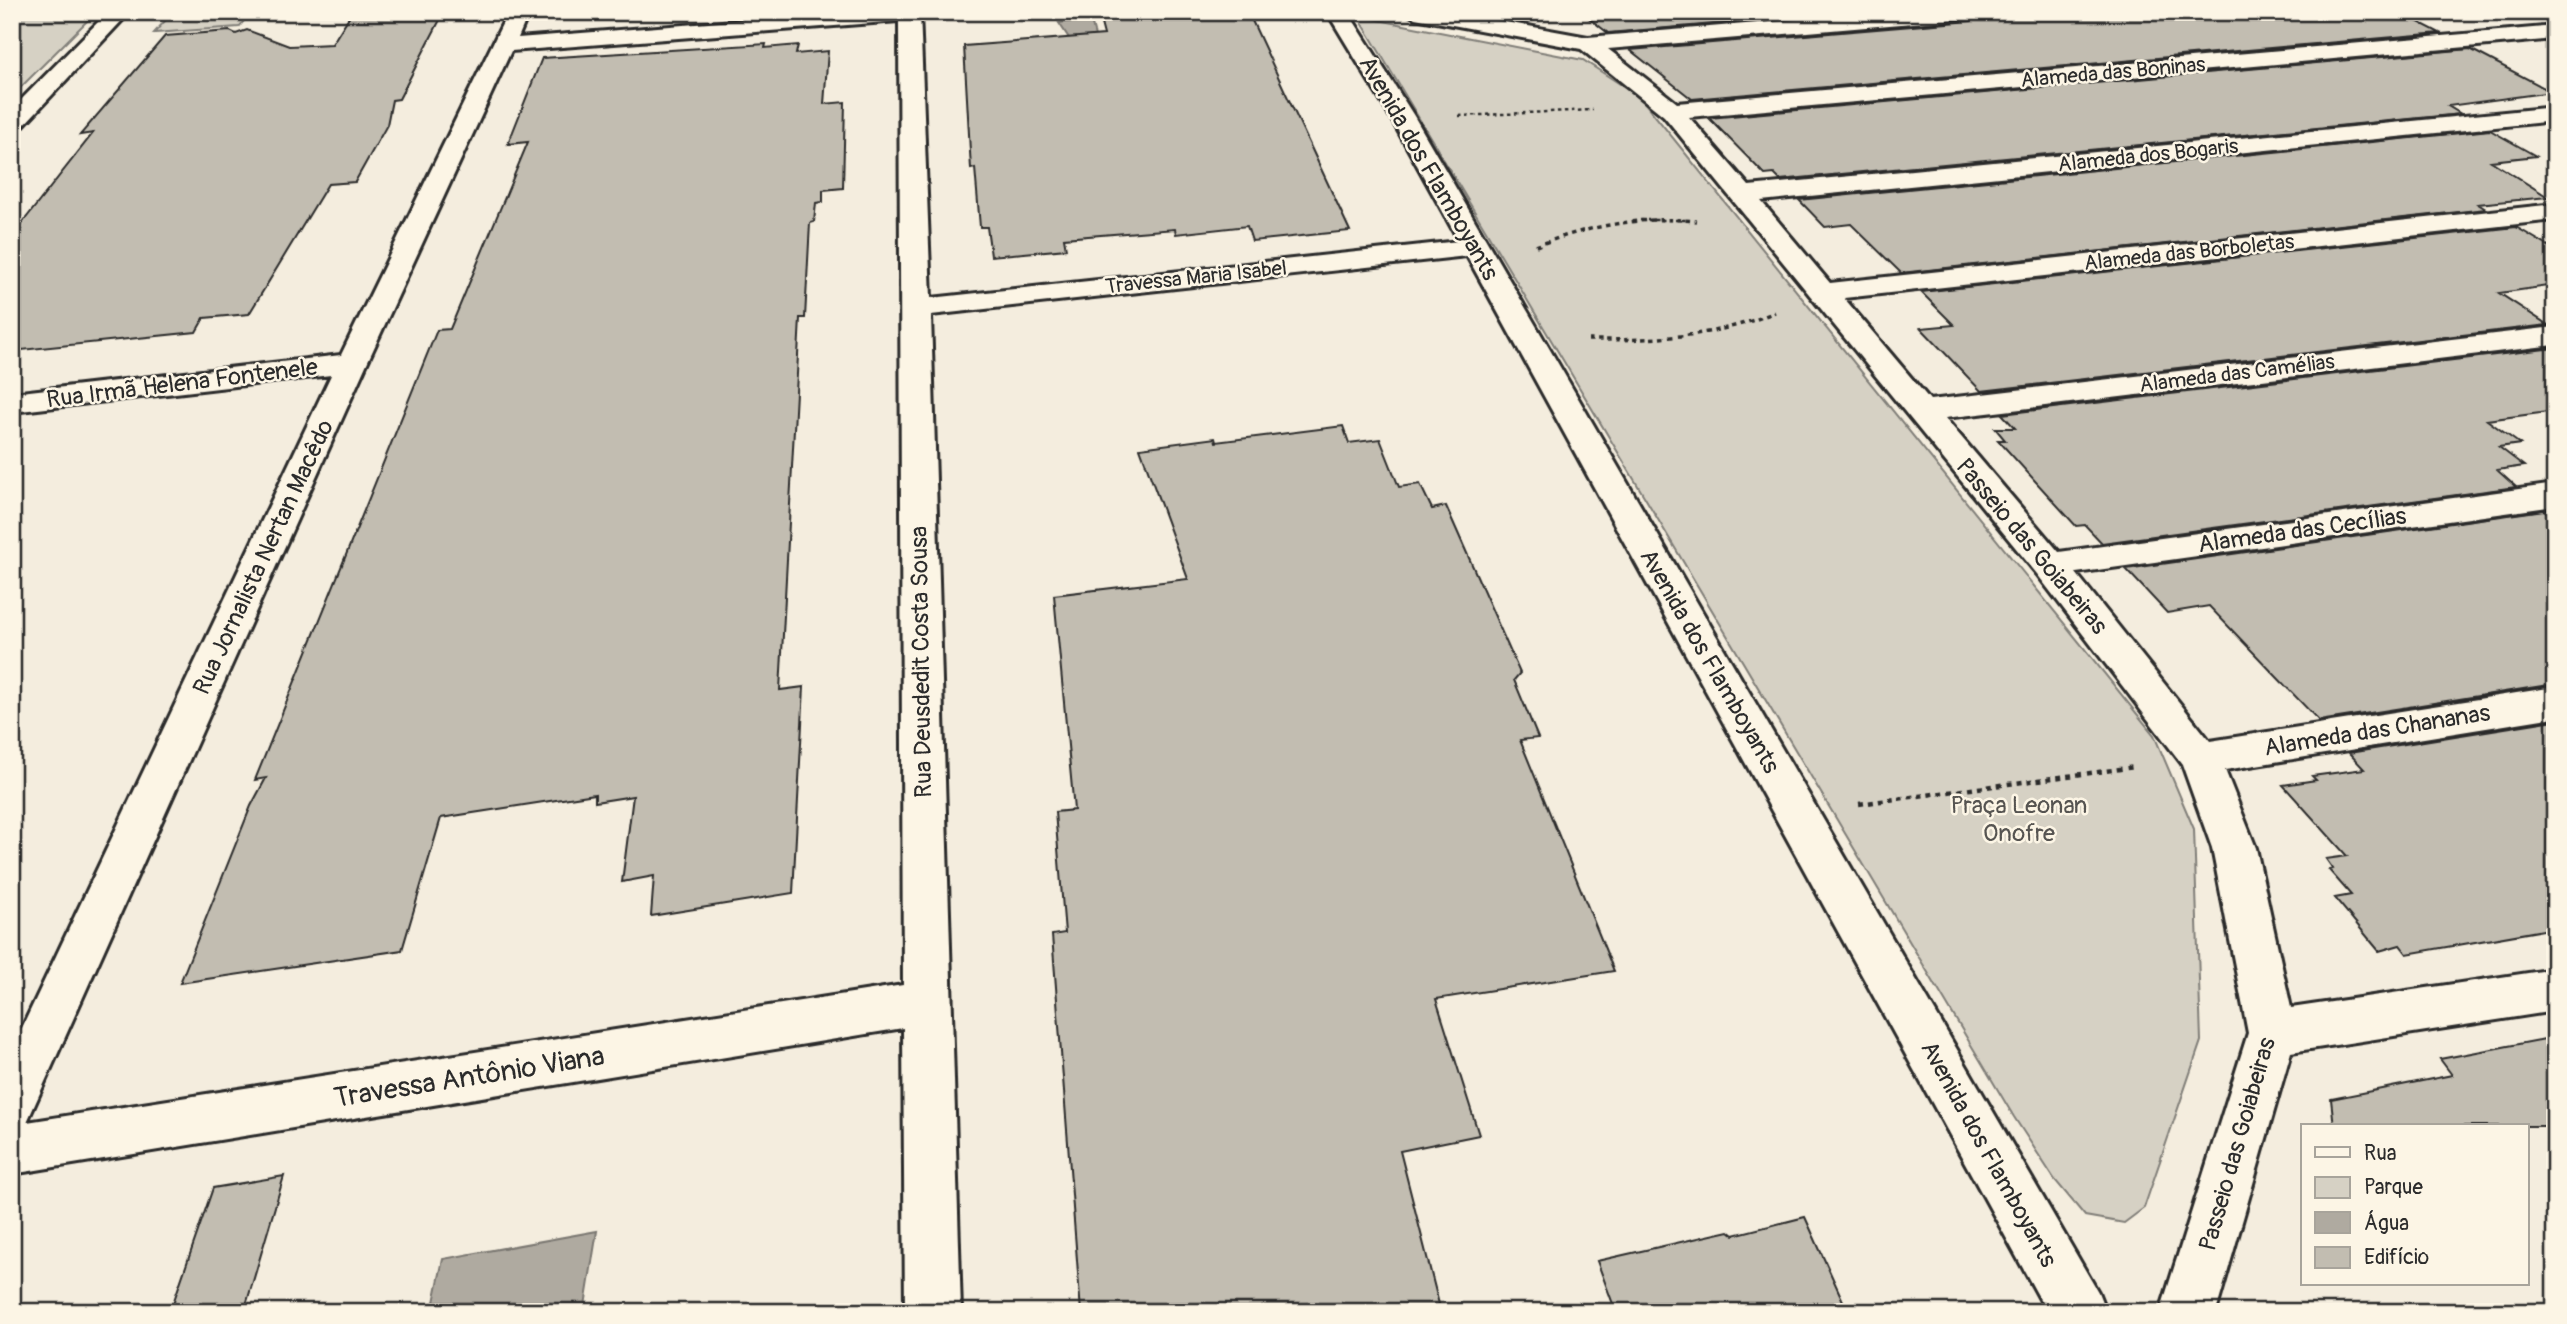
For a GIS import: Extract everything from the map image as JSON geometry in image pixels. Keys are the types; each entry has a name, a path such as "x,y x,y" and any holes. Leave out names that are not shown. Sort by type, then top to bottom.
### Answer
{"street":[{"path":"12,123 120,12"},
{"name":"Avenida dos Flamboyants","path":"1337,12 1402,116 1482,256 2078,1312"},
{"name":"Passeio das Goiabeiras","path":"1415,12 1588,44 1668,108 2050,565 2200,758 2234,848 2272,1033 2188,1312"},
{"path":"1588,44 1971,12"},
{"path":"513,28 909,13"},
{"name":"Rua Deusdedit Costa Sousa","path":"909,13 917,308 925,1003 933,1312"},
{"name":"Rua Jornalista Nertan Macêdo","path":"12,1104 352,363 513,28"},
{"name":"Alameda das Boninas","path":"1668,108 2555,33"},
{"name":"Alameda dos Bogaris","path":"1741,195 2555,114"},
{"name":"Alameda das Borboletas","path":"1822,292 2555,212"},
{"name":"Travessa Maria Isabel","path":"917,308 1482,256"},
{"name":"Alameda das Camélias","path":"1920,411 2555,336"},
{"name":"Rua Irmã Helena Fontenele","path":"12,403 352,363"},
{"name":"Alameda das Cecílias","path":"2050,565 2555,495"},
{"name":"Alameda das Chananas","path":"2200,758 2555,702"},
{"path":"2272,1033 2555,990"},
{"name":"Travessa Antônio Viana","path":"12,1149 925,1003"}],"path":[{"path":"1402,116 1524,115 1668,108"},
{"path":"1482,256 1625,223 1680,219 1777,239"},
{"path":"1528,340 1699,338 1730,331 1822,292"},
{"path":"1796,813 2200,758"}],"green space":[{"path":"12,12 96,12 12,96"},
{"path":"173,12 251,12 239,27 154,33"},
{"name":"Praça Leonan Onofre","path":"1358,16 1583,60 1640,97 2154,735 2194,829 2201,1041 2144,1208 2124,1223 2085,1216 2055,1180 2014,1117"}],"water":[{"path":"1086,19 1091,21 1095,36 1091,39 1069,38 1059,23"},
{"path":"597,1231 584,1312 432,1312 443,1259"}],"building":[{"path":"352,12 444,12 399,99 392,100 387,125 355,182 328,184 249,314 204,318 196,332 12,351 12,236 93,133 80,135 165,36 230,31 236,34 247,30 289,46 332,44"},
{"path":"1098,12 1248,12 1350,231 1252,241 1247,226 1176,234 1175,229 1064,238 1066,249 991,256 987,227 980,227 975,168 971,169 964,46 1104,35"},
{"path":"1581,12 1857,12 1608,33"},
{"path":"1984,12 2399,12 2440,33 1692,99 1630,50 1971,21"},
{"path":"766,44 765,48 798,45 796,54 828,51 824,104 845,102 843,188 823,190 823,202 816,203 814,222 810,223 805,318 800,318 780,690 804,687 793,893 651,916 654,876 622,882 633,796 595,802 595,794 441,818 402,950 180,983 251,806 266,778 255,780 437,330 450,329 528,142 508,144 542,58"},
{"path":"2470,49 2552,92 2448,106 2461,114 1780,180 1774,174 1765,175 1709,118"},
{"path":"2490,130 2536,156 2491,161 2548,197 2478,204 2486,209 1901,273 1851,224 1825,227 1799,200"},
{"path":"2516,227 2555,250 2555,285 2499,293 2548,325 1981,391 1921,328 1954,325 1921,292"},
{"path":"2555,348 2555,411 2487,420 2520,444 2499,447 2524,466 2497,470 2516,487 2102,543 2085,525 2076,526 1998,440 2005,440 1995,428 2015,428 2002,414"},
{"path":"1343,426 1349,443 1380,439 1399,487 1420,484 1432,509 1446,506 1520,673 1514,680 1538,738 1520,740 1614,971 1436,999 1479,1135 1400,1151 1441,1312 1081,1312 1052,935 1065,933 1055,812 1074,810 1054,595 1188,579 1140,448 1215,438 1216,442"},
{"path":"2544,510 2555,519 2555,684 2319,721 2209,606 2167,613 2126,569"},
{"path":"2555,720 2555,928 2407,954 2400,945 2379,951 2335,898 2351,895 2329,870 2333,869 2326,859 2347,856 2283,785 2316,780 2312,776 2364,769 2349,753"},
{"path":"2555,1037 2555,1126 2334,1124 2331,1099 2452,1075 2440,1059"},
{"path":"284,1176 244,1312 170,1312 213,1188"},
{"path":"1805,1217 1848,1312 1616,1312 1597,1261 1729,1231 1734,1235"}]}
